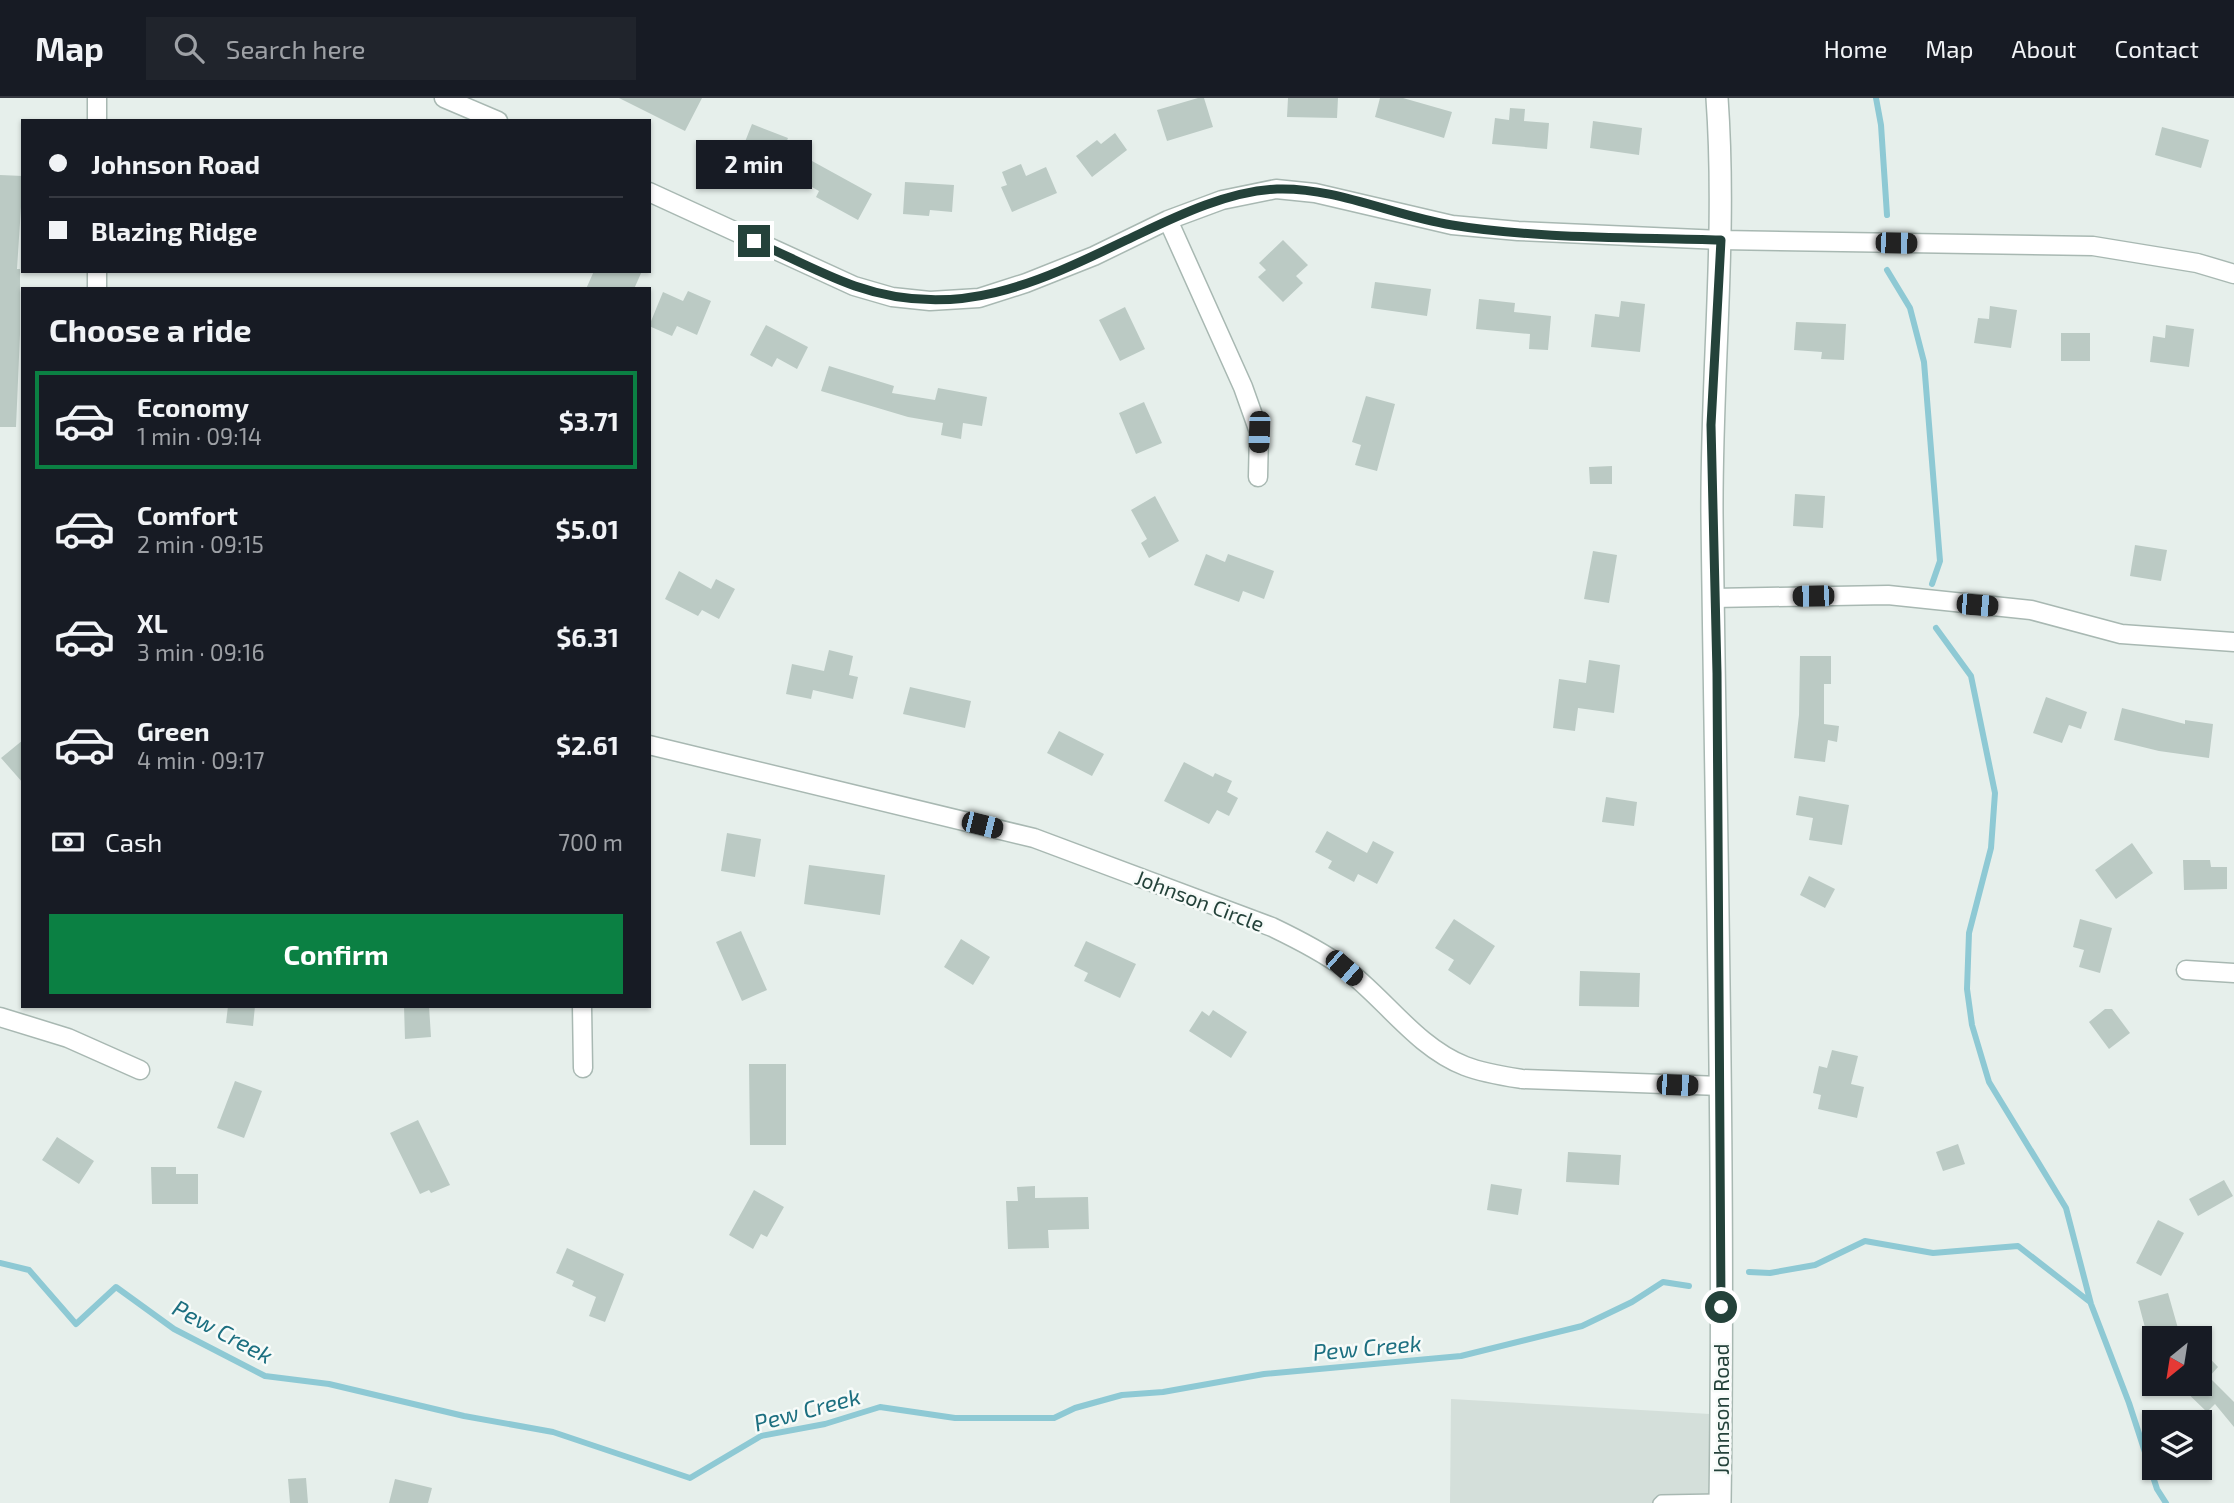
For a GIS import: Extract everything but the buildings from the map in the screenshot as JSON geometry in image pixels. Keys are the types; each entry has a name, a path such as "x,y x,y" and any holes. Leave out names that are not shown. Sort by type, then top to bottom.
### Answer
{"street":[{"path":"97,98 97,119"},
{"path":"444,98 493,119"},
{"name":"Johnson Road","path":"1717,98 1721,240 1711,425 1721,1086 1720,1501"},
{"path":"651,193 854,286 892,297 930,301 979,298 1026,283 1168,220 1222,200 1276,189 1315,193 1451,225 1518,231 1721,240 2093,246 2186,261 2234,274"},
{"path":"1168,220 1243,387 1259,432 1258,477"},
{"path":"1713,598 1888,595 2031,610 2121,634 2234,642"},
{"name":"Johnson Circle","path":"651,745 1034,838 1272,927 1344,968 1438,1051 1462,1065 1492,1075 1522,1079 1721,1086"},
{"path":"2186,970 2234,973"},
{"path":"582,1008 583,1068"},
{"path":"0,1017 68,1038 140,1070"}],"lane":[{"path":"1658,1503 1661,1500 1720,1501"}],"shaded area":[{"path":"1451,1399 1710,1414 1708,1503 1450,1503"}],"waterway":[{"path":"1876,98 1881,125 1887,215"},
{"path":"1887,270 1910,308 1924,362 1940,561 1932,584"},
{"path":"1936,628 1971,676 1995,793 1991,848 1969,933 1967,989 1972,1025 1989,1082 2066,1208 2091,1304 2129,1403 2157,1489 2166,1503"},
{"name":"Pew Creek","path":"1749,1272 1770,1273 1815,1265 1865,1241 1933,1253 2018,1246 2090,1302"},
{"name":"Pew Creek","path":"0,1263 29,1270 76,1324 116,1287 174,1329 265,1376 329,1384 464,1416 553,1432 690,1478 761,1436 825,1424 880,1407 955,1418 1054,1418 1075,1408 1122,1395 1163,1392 1264,1374 1461,1356 1582,1326 1632,1302 1663,1282 1689,1286"}],"route":[{"path":"754,241 854,286 892,297 930,301 979,298 1026,283 1094,256 1168,220 1222,200 1276,189 1315,193 1451,225 1518,231 1721,240 1711,425 1713,598 1717,673 1721,1307"}]}
